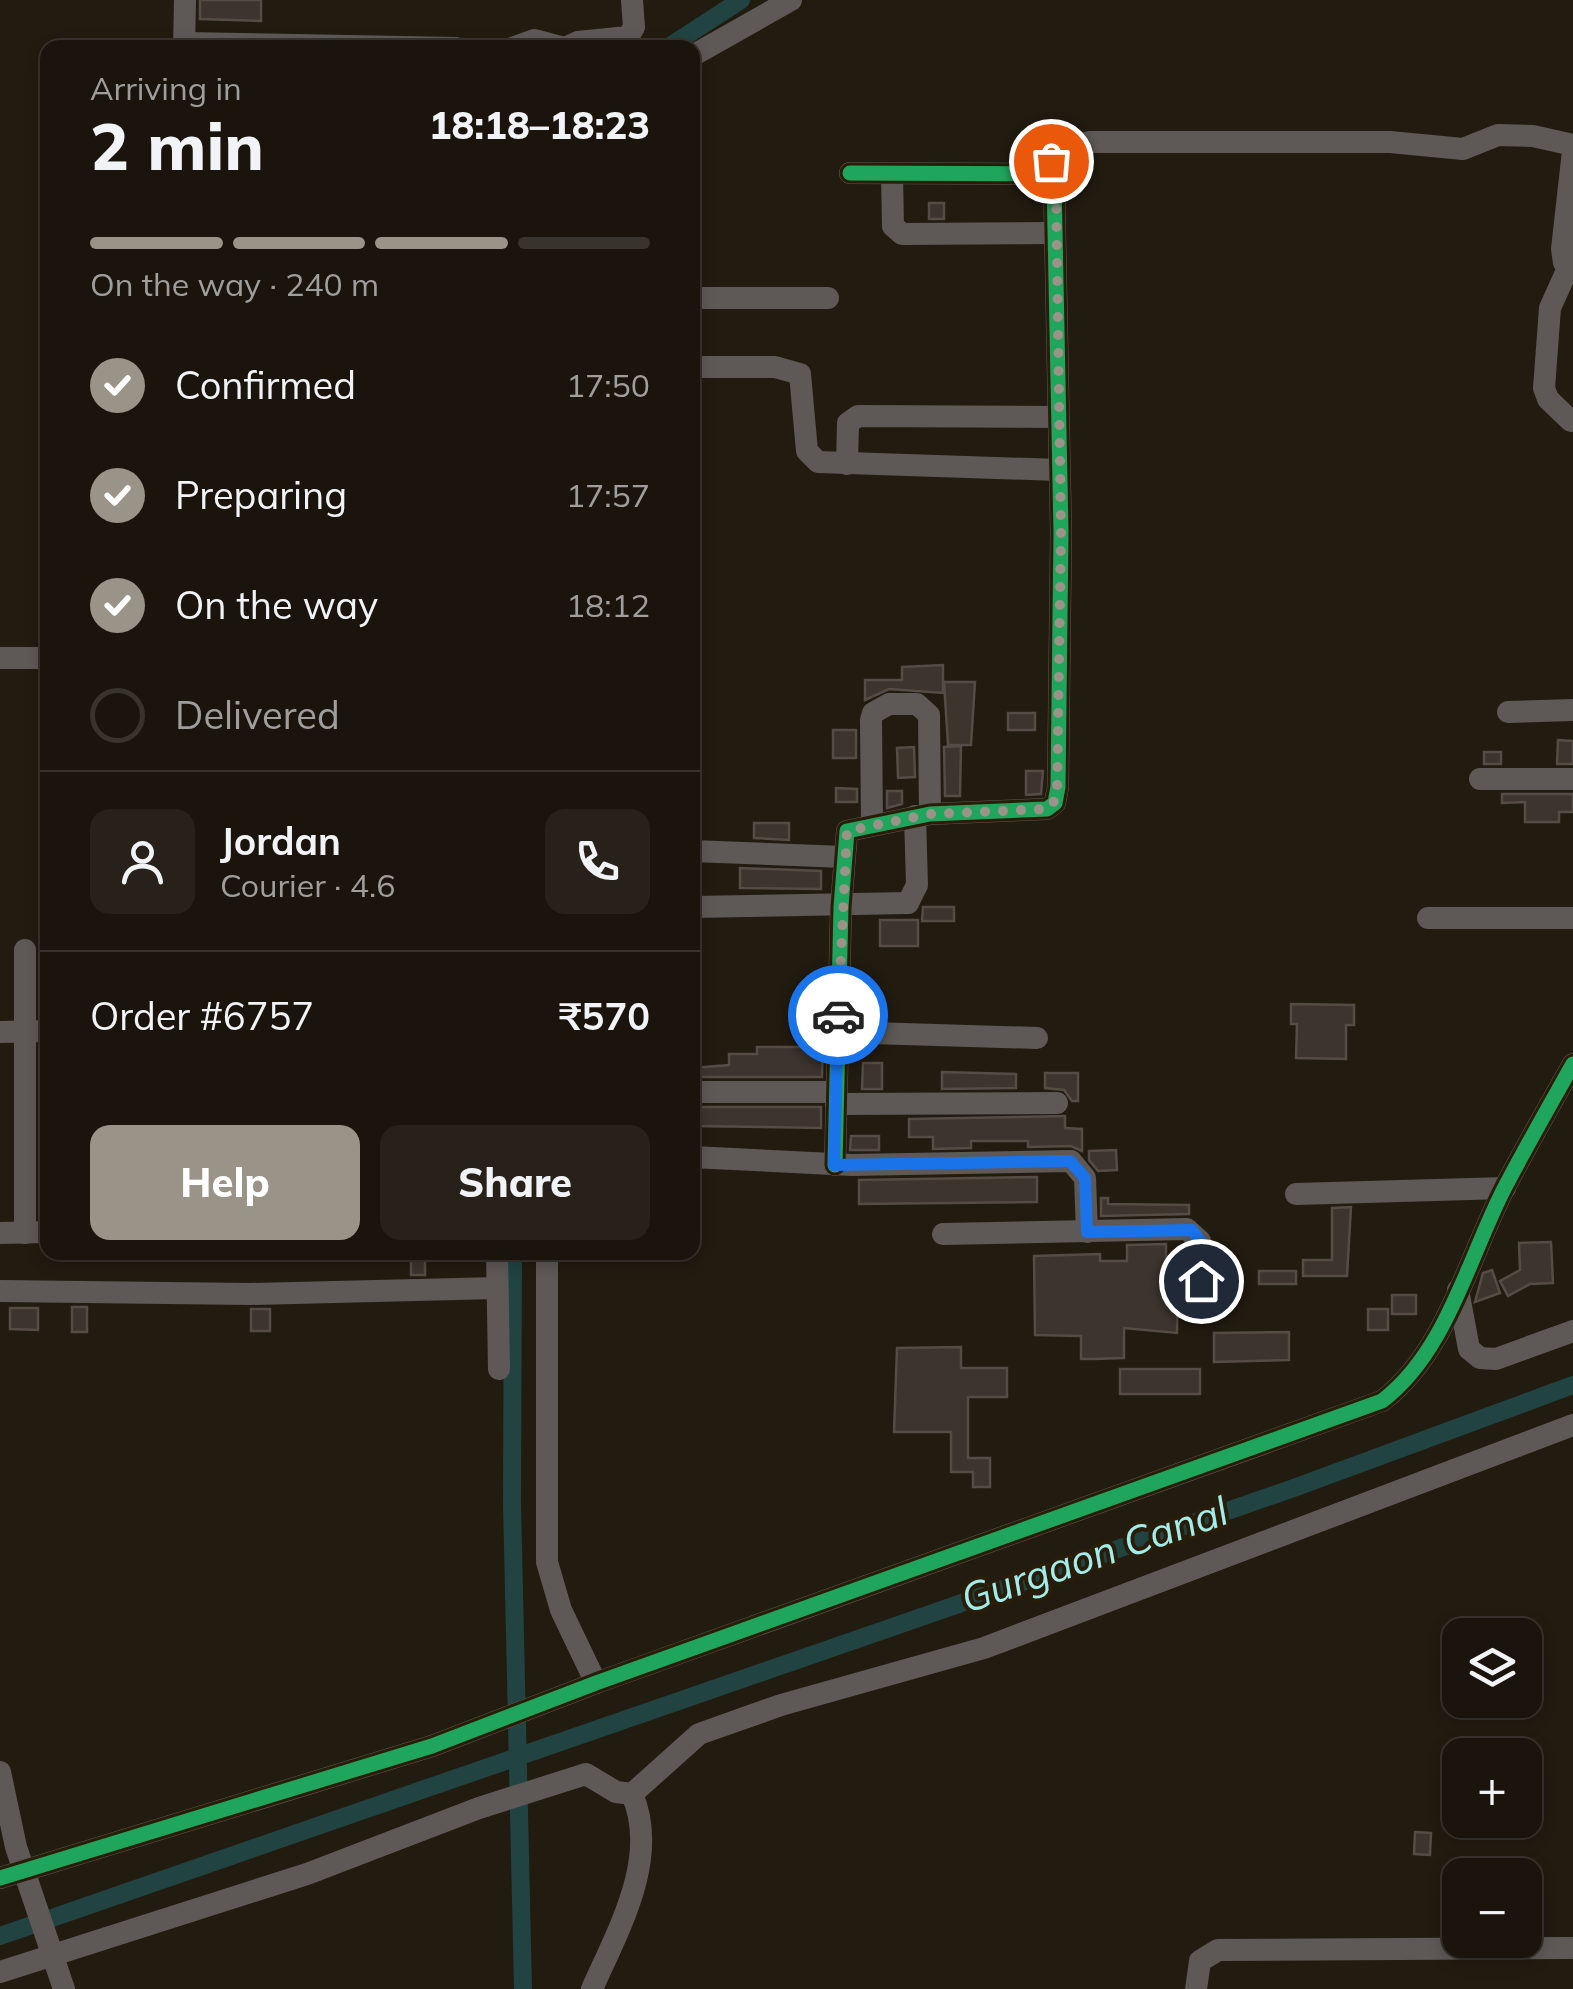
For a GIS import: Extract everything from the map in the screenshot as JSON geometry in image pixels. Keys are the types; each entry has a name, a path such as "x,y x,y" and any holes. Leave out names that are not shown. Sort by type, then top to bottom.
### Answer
{"street":[{"path":"184,40 185,0"},
{"path":"611,40 628,37 634,28 632,0"},
{"path":"700,51 791,0"},
{"path":"1047,174 1058,152 1089,142 1390,142 1463,149 1498,135 1533,136 1573,148 1562,249 1571,269 1550,308 1544,388 1548,399 1571,422"},
{"path":"850,174 1047,174"},
{"path":"892,174 894,226 902,234 1055,233"},
{"path":"834,1165 841,906 847,831 872,823 923,816 1041,810 1055,803 1059,470 1056,188 1047,174"},
{"path":"700,298 828,298"},
{"path":"700,367 792,369 804,382 810,457 818,462 1059,470"},
{"path":"847,464 848,424 858,416 1058,417"},
{"path":"0,658 40,658"},
{"path":"700,907 900,906 915,896 929,715 917,704 889,704 871,720 872,823"},
{"path":"1508,712 1573,710"},
{"path":"1480,780 1573,779"},
{"path":"700,852 844,857"},
{"path":"1428,918 1573,918"},
{"path":"0,965 25,958 36,1031 36,1232 0,1233"},
{"path":"0,1032 36,1031"},
{"path":"838,1032 1037,1038"},
{"path":"0,1878 27,1875 460,1735 596,1682 1357,1413 1400,1388 1430,1345 1505,1188 1573,1064"},
{"path":"700,1092 1057,1103"},
{"path":"700,1157 834,1165 1070,1161 1085,1178 1087,1232"},
{"path":"1296,1194 1505,1188"},
{"path":"943,1234 1192,1230 1200,1241 1201,1281"},
{"path":"496,1260 498,1370"},
{"path":"547,1260 548,1562 561,1610 596,1682"},
{"path":"0,1292 250,1294 497,1288"},
{"path":"1458,1290 1469,1348 1480,1358 1496,1359 1573,1331"},
{"path":"632,1794 690,1740 714,1728 781,1705 984,1648 1573,1426"},
{"path":"0,1772 8,1847 27,1875 64,1989"},
{"path":"0,1972 50,1946 307,1874 479,1808 586,1774 616,1792 632,1794"},
{"path":"594,1988 638,1872 644,1840 632,1794"},
{"path":"1196,1989 1200,1961 1218,1950 1573,1948"}],"building":[{"path":"200,0 261,0 261,21 200,19"},
{"path":"929,203 944,203 944,219 929,219"},
{"path":"943,665 943,693 889,689 865,700 865,680 902,680 902,667"},
{"path":"944,682 975,682 971,745 948,745"},
{"path":"1008,713 1035,713 1035,730 1008,730"},
{"path":"833,730 856,730 856,758 833,758"},
{"path":"1558,740 1573,741 1573,764 1557,764"},
{"path":"961,746 960,796 945,796 944,747"},
{"path":"914,747 915,777 898,778 897,748"},
{"path":"1484,752 1501,752 1501,764 1484,764"},
{"path":"1026,771 1043,771 1041,794 1026,795"},
{"path":"836,788 857,789 857,802 836,802"},
{"path":"887,791 902,791 902,804 887,808"},
{"path":"1502,794 1573,794 1573,812 1559,812 1559,822 1525,822 1525,802 1502,803"},
{"path":"754,823 789,823 789,840 754,838"},
{"path":"740,868 821,871 821,889 740,888"},
{"path":"923,907 954,907 954,921 922,921"},
{"path":"880,920 918,920 918,946 880,946"},
{"path":"1291,1004 1354,1005 1354,1025 1346,1025 1346,1059 1296,1058 1297,1024 1291,1024"},
{"path":"809,1038 823,1038 822,1077 700,1077 700,1067 729,1065 729,1054 757,1054 757,1047 809,1047"},
{"path":"863,1063 882,1063 882,1089 862,1089"},
{"path":"942,1072 1016,1074 1016,1088 942,1089"},
{"path":"1045,1073 1078,1073 1078,1101 1072,1101 1064,1090 1045,1088"},
{"path":"700,1107 821,1107 821,1128 700,1126"},
{"path":"1065,1116 1065,1128 1082,1129 1082,1151 1071,1146 1028,1147 1028,1141 971,1141 971,1148 933,1149 933,1137 909,1137 909,1119"},
{"path":"851,1136 879,1136 879,1150 850,1150"},
{"path":"1116,1150 1117,1170 1098,1171 1089,1160 1089,1151"},
{"path":"1037,1177 1037,1202 859,1204 859,1180"},
{"path":"1101,1198 1108,1198 1108,1204 1189,1205 1189,1214 1101,1216"},
{"path":"1351,1207 1347,1276 1303,1276 1303,1260 1332,1260 1332,1208"},
{"path":"1551,1242 1553,1283 1530,1284 1508,1296 1500,1281 1520,1270 1519,1243"},
{"path":"1166,1244 1166,1264 1178,1264 1177,1333 1124,1328 1124,1358 1094,1359 1081,1359 1081,1336 1035,1335 1034,1256 1100,1254 1100,1261 1127,1261 1127,1245"},
{"path":"411,1260 425,1260 425,1275 411,1275"},
{"path":"1492,1270 1500,1293 1475,1302 1483,1273"},
{"path":"1259,1271 1296,1271 1296,1284 1259,1284"},
{"path":"1392,1295 1416,1295 1416,1314 1392,1314"},
{"path":"72,1307 87,1307 87,1332 72,1332"},
{"path":"10,1308 38,1308 38,1330 10,1329"},
{"path":"251,1309 270,1309 270,1331 251,1331"},
{"path":"1368,1309 1388,1309 1388,1330 1368,1330"},
{"path":"1289,1332 1289,1360 1214,1362 1214,1333"},
{"path":"961,1347 961,1368 1007,1368 1007,1397 968,1397 968,1458 990,1458 990,1487 973,1487 973,1472 951,1472 951,1432 894,1432 897,1348"},
{"path":"1120,1369 1200,1369 1200,1394 1120,1394"},
{"path":"1415,1832 1431,1833 1430,1855 1414,1854"}],"waterway":[{"path":"679,40 741,0"},
{"path":"513,1260 512,1503 523,1989"},
{"name":"Gurgaon Canal","path":"0,1936 1291,1489 1573,1385"}],"cycle path":[{"path":"835,1165 841,907 847,831 930,814 1047,809 1055,803 1058,787 1061,532 1054,180 1043,174 850,173"},
{"path":"0,1878 432,1746 596,1683 1382,1401 1424,1357 1440,1330 1505,1187 1573,1064"}],"way so far":[{"path":"838,1015 847,831 930,814 1047,809 1057,798 1061,532 1054,303 1056,188 1047,174 1051,161"}],"route":[{"path":"838,1015 834,1165 1070,1161 1082,1169 1085,1178 1087,1232 1192,1230 1200,1241 1201,1281"}]}
